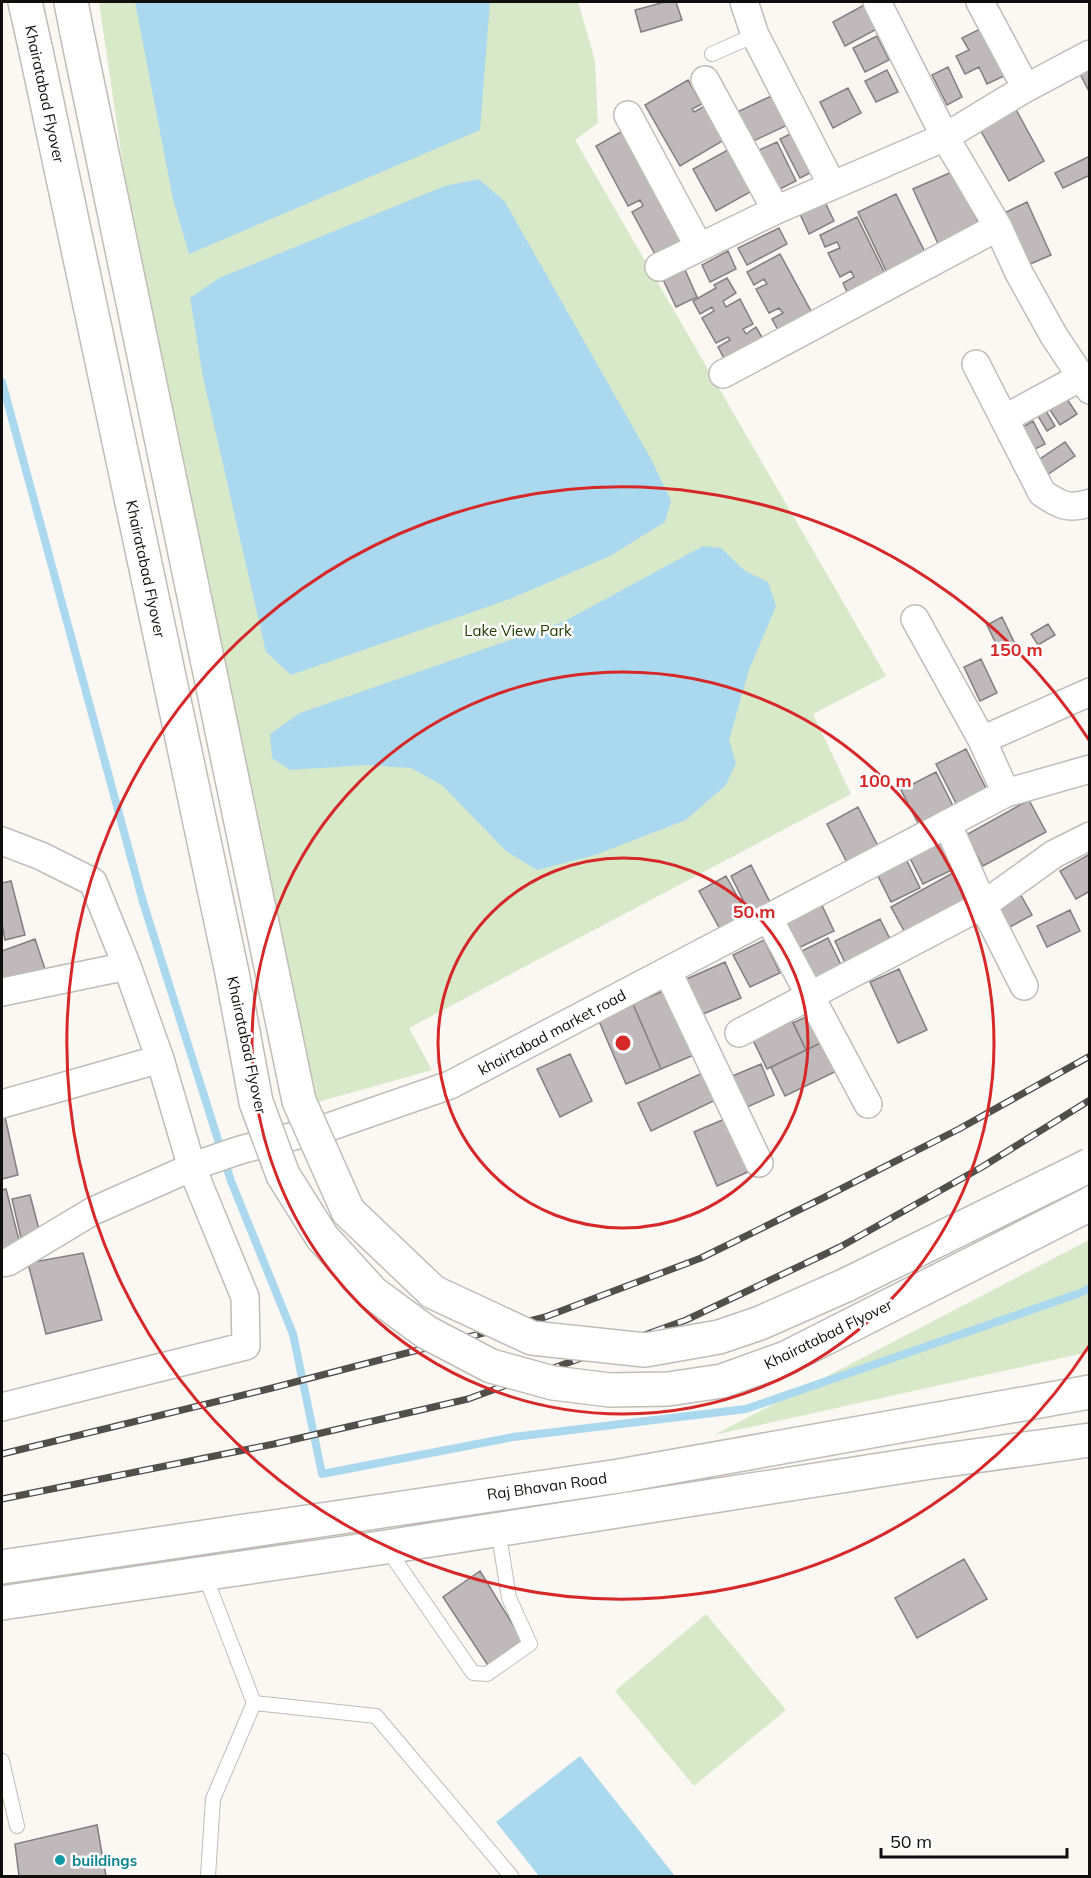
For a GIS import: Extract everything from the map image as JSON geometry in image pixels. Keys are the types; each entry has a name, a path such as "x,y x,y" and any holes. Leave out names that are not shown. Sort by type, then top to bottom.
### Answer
{"main road":[{"name":"Khairatabad Flyover","path":"25,2 232,973 256,1102 283,1175 322,1237 373,1293 426,1332 491,1366 553,1383 610,1390 668,1389 722,1381 786,1358 1089,1204"},
{"path":"71,2 299,1101 348,1211 433,1292 532,1338 645,1350 719,1338 760,1323 846,1285 1089,1165"},
{"name":"Raj Bhavan Road","path":"2,1567 619,1476 1089,1392"},
{"path":"2,1603 1089,1440"}],"street":[{"path":"744,2 755,34 832,185"},
{"path":"878,2 945,137 998,227 1019,273 1054,336 1085,383 1004,419"},
{"path":"980,2 1026,88"},
{"path":"659,267 776,210 945,137 1026,88 1089,54"},
{"path":"705,80 776,210"},
{"path":"628,115 699,248"},
{"path":"723,374 998,227"},
{"path":"976,364 1042,493 1059,504 1075,508 1089,503"},
{"path":"915,619 982,740 1006,793"},
{"path":"982,740 1089,692"},
{"name":"khairtabad market road","path":"2,1263 8,1262 93,1211 196,1166 240,1150 330,1127 450,1085 1006,793 1089,769"},
{"path":"948,825 983,905 1024,986"},
{"path":"739,1033 983,905 1054,854 1089,836"},
{"path":"2,841 41,856 93,882 127,966 244,1297 246,1346 2,1407"},
{"path":"769,919 868,1104"},
{"path":"2,992 127,966"},
{"path":"668,972 759,1163"},
{"path":"2,1104 160,1059"}],"lane":[{"path":"711,54 755,34"},
{"path":"386,1547 473,1672 480,1675 487,1674 530,1644 509,1598 498,1529"},
{"path":"204,1573 254,1703 213,1799 208,1876"},
{"path":"254,1703 376,1716 511,1876"},
{"path":"2,1761 17,1826"}],"green space":[{"name":"Lake View Park","path":"99,2 578,2 595,61 598,123 575,140 886,676 813,714 851,794 409,1028 432,1070 318,1102 295,1023 130,214"},
{"path":"1089,1240 1089,1352 714,1435"},
{"path":"706,1614 786,1710 694,1786 615,1691"}],"water":[{"path":"135,2 490,2 480,130 189,254 173,199"},
{"path":"479,179 505,202 651,459 671,501 665,522 610,556 510,599 291,675 266,652 203,377 190,298 219,278 445,186"},
{"path":"703,546 721,548 745,571 768,582 776,606 749,670 729,740 736,763 726,785 686,820 595,855 537,870 506,851 442,785 411,768 366,765 290,770 272,758 270,734 300,713 565,621"},
{"path":"580,1756 675,1876 539,1876 496,1822"}],"building":[{"path":"665,2 676,2 682,20 641,32 635,10"},
{"path":"864,5 877,29 845,46 833,22"},
{"path":"980,29 1004,76 987,84 979,67 965,74 956,56 969,50 962,38"},
{"path":"877,36 889,60 865,72 853,48"},
{"path":"948,67 962,97 947,105 932,75"},
{"path":"1090,67 1090,93 1079,72"},
{"path":"887,70 898,92 876,102 865,81"},
{"path":"688,80 702,104 692,109 694,112 705,106 724,140 680,166 645,105"},
{"path":"848,88 861,113 833,128 820,102"},
{"path":"782,91 796,121 747,144 733,114"},
{"path":"1013,104 1044,161 1009,181 977,124"},
{"path":"628,128 688,239 656,256 632,212 643,206 640,200 628,206 596,146"},
{"path":"802,128 822,167 800,178 780,139"},
{"path":"777,142 796,181 776,191 757,151"},
{"path":"737,145 759,187 716,211 693,169"},
{"path":"1090,156 1090,175 1063,188 1055,173"},
{"path":"954,171 981,229 940,248 913,189"},
{"path":"896,194 927,256 888,275 858,212"},
{"path":"825,202 834,221 809,234 800,214"},
{"path":"1027,202 1051,255 1021,268 998,216"},
{"path":"857,217 886,276 848,294 843,283 854,277 851,271 840,277 828,253 840,248 837,242 825,247 820,235"},
{"path":"779,228 787,244 747,265 738,248"},
{"path":"728,251 736,269 710,282 702,265"},
{"path":"780,254 812,313 778,330 772,319 783,313 779,308 769,313 756,289 767,284 764,279 754,285 747,272"},
{"path":"682,263 697,297 676,307 660,273"},
{"path":"727,278 736,293 723,301 726,307 740,299 753,324 743,329 746,334 756,327 763,339 725,360 718,347 730,340 728,337 716,343 702,318 714,311 712,307 700,314 693,301 716,288 714,285"},
{"path":"1067,399 1077,414 1060,425 1050,410"},
{"path":"1046,411 1055,426 1047,431 1038,416"},
{"path":"1033,421 1045,444 1033,450 1021,428"},
{"path":"1065,442 1075,456 1044,477 1034,463"},
{"path":"1002,617 1017,648 1002,656 987,625"},
{"path":"1048,624 1055,635 1038,645 1031,634"},
{"path":"981,659 997,693 980,701 964,667"},
{"path":"966,749 990,796 960,811 936,764"},
{"path":"936,772 957,814 922,831 901,790"},
{"path":"1029,800 1046,832 983,866 966,835"},
{"path":"858,807 881,852 850,868 827,824"},
{"path":"940,836 956,868 923,884 907,852"},
{"path":"1090,854 1090,891 1076,899 1060,871"},
{"path":"906,859 920,888 891,902 877,874"},
{"path":"751,865 774,910 753,920 731,876"},
{"path":"960,869 977,901 908,938 891,907"},
{"path":"726,876 752,923 725,938 699,891"},
{"path":"11,881 25,935 5,940 2,924 2,883"},
{"path":"1018,890 1032,915 999,933 985,907"},
{"path":"818,897 834,931 790,952 774,917"},
{"path":"1070,910 1080,931 1047,947 1037,926"},
{"path":"880,919 894,947 848,969 835,941"},
{"path":"828,938 845,973 811,990 794,955"},
{"path":"35,939 47,975 2,979 2,951"},
{"path":"764,940 780,973 750,987 733,955"},
{"path":"725,962 741,998 696,1017 680,982"},
{"path":"899,969 927,1030 898,1043 870,982"},
{"path":"668,989 696,1054 661,1069 633,1004"},
{"path":"633,1004 661,1069 626,1084 598,1019"},
{"path":"818,1011 831,1038 806,1050 793,1023"},
{"path":"789,1014 806,1050 767,1069 750,1034"},
{"path":"831,1038 845,1067 785,1096 771,1067"},
{"path":"570,1054 592,1101 560,1117 537,1069"},
{"path":"761,1064 774,1095 743,1109 730,1077"},
{"path":"711,1069 724,1096 651,1131 638,1103"},
{"path":"2,1117 5,1117 18,1175 2,1179"},
{"path":"727,1118 750,1171 717,1186 694,1132"},
{"path":"6,1189 20,1244 2,1249 2,1190"},
{"path":"30,1195 41,1237 22,1242 12,1199"},
{"path":"83,1253 102,1320 46,1334 28,1263"},
{"path":"964,1559 987,1599 917,1638 895,1598"},
{"path":"480,1571 524,1643 489,1667 443,1597"},
{"name":"buildings","path":"97,1825 106,1876 19,1876 15,1844"}],"waterway":[{"path":"2,382 143,902 231,1181 293,1334 322,1474 513,1437 746,1409 1090,1288"}],"railway":[{"path":"2,1454 272,1388 545,1317 701,1258 959,1129 1090,1056"},
{"path":"2,1499 274,1444 468,1399 686,1320 840,1247 982,1167 1090,1100"}],"place":[{"name":"buildings","path":"60,1860"}]}
